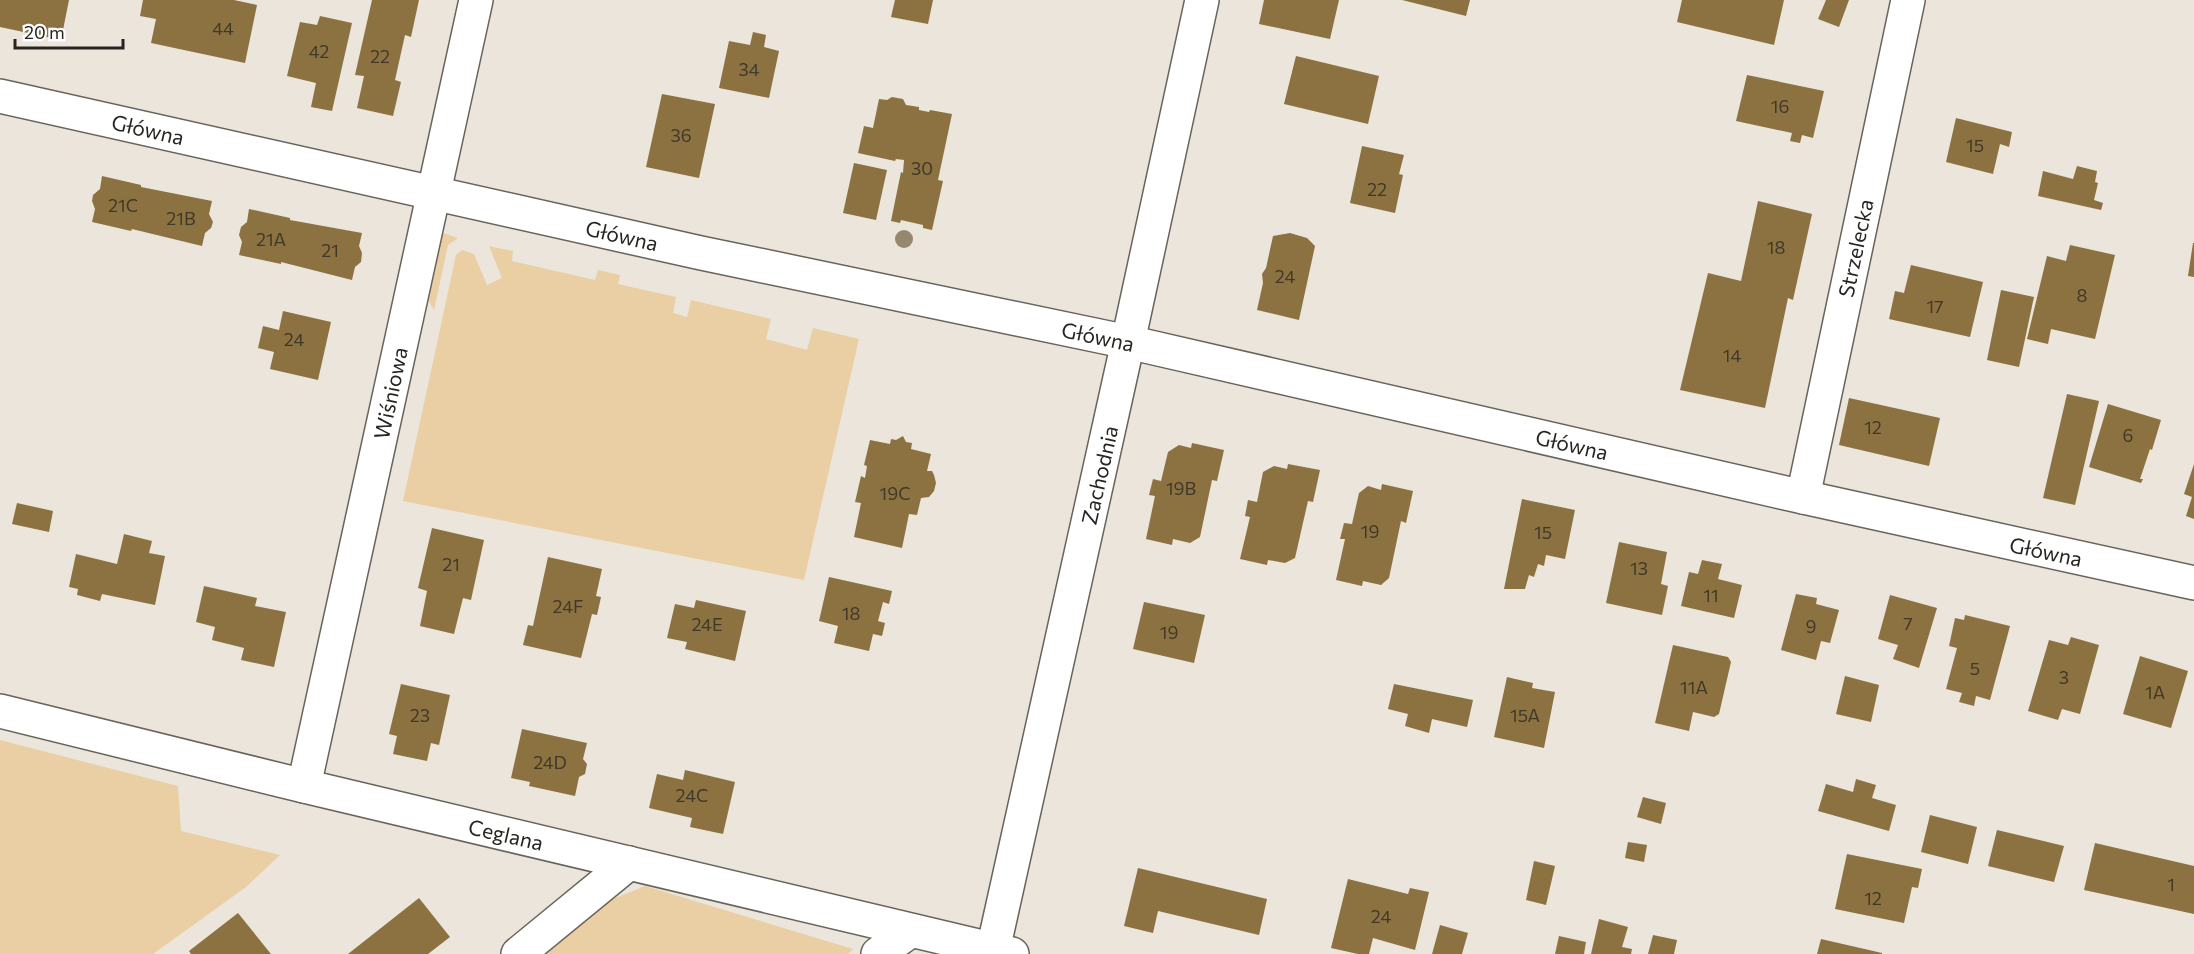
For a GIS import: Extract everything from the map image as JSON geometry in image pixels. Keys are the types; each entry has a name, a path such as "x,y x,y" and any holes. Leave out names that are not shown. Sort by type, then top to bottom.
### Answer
{"street":[{"name":"Wiśniowa","path":"304,786 476,0"},
{"name":"Zachodnia","path":"1002,952 1128,342 1202,0"},
{"name":"Strzelecka","path":"1803,497 1908,0"},
{"name":"Główna","path":"0,96 701,253 1128,342 1803,497 2194,583"},
{"name":"Ceglana","path":"0,711 304,786 1002,952"},
{"path":"518,954 629,863"},
{"path":"878,954 909,931"}],"shaded area":[{"path":"443,233 458,238 448,245 434,310 425,294 439,238"},
{"path":"489,246 513,251 512,261 595,280 598,270 620,275 618,284 676,297 673,313 687,317 691,300 771,319 766,339 807,350 813,328 859,339 804,580 403,501 456,255 462,250 474,254 487,285 502,278"},
{"path":"0,740 178,786 181,831 280,855 246,887 153,954 0,954"},
{"path":"645,886 853,949 848,954 542,954 598,905"}],"building":[{"path":"0,0 69,0 61,40 0,27"},
{"path":"143,0 234,0 257,5 245,63 151,43 156,19 140,16"},
{"path":"372,0 419,0 411,37 405,35 395,80 401,82 393,116 357,108 364,76 355,75"},
{"path":"895,0 933,0 928,24 891,17"},
{"path":"1264,0 1339,0 1330,39 1259,24"},
{"path":"1402,0 1470,0 1466,16"},
{"path":"1682,0 1784,0 1774,45 1677,22"},
{"path":"1826,0 1849,0 1839,27 1818,19"},
{"path":"320,16 352,23 332,111 311,107 316,83 287,76 300,22 317,25"},
{"path":"753,32 766,35 764,47 779,51 769,98 719,88 729,41 750,45"},
{"path":"1296,56 1379,76 1368,124 1284,104"},
{"path":"1747,75 1824,91 1813,138 1802,135 1800,143 1790,141 1792,133 1736,121"},
{"path":"662,94 715,104 699,178 646,167"},
{"path":"892,97 903,99 906,105 919,107 919,110 952,114 938,180 943,181 932,230 923,228 923,225 901,220 900,223 891,221 904,160 896,159 895,161 858,153 864,126 873,128 879,99 887,100"},
{"path":"1956,118 2012,132 2009,147 2000,144 1993,174 1946,162"},
{"path":"1362,146 1404,155 1399,174 1403,175 1395,213 1350,203"},
{"path":"854,163 887,170 876,220 843,213"},
{"path":"2077,166 2097,171 2095,182 2098,183 2094,200 2103,203 2101,210 2038,196 2043,171 2073,179"},
{"path":"102,176 141,185 141,187 212,201 209,214 213,222 211,228 205,233 202,246 92,222 95,209 92,201 93,195 100,189"},
{"path":"1758,201 1812,214 1793,300 1788,298 1765,408 1680,390 1708,273 1741,281"},
{"path":"249,209 290,218 290,220 362,233 359,246 362,253 361,262 355,267 352,280 281,262 281,264 239,255 242,242 239,235 241,227 247,222"},
{"path":"1290,233 1307,238 1315,246 1299,320 1257,310 1263,283 1262,274 1266,268 1273,236"},
{"path":"2194,243 2194,277 2188,276"},
{"path":"2070,245 2115,255 2095,339 2051,329 2048,344 2027,339 2047,256 2066,261"},
{"path":"1911,265 1983,282 1970,337 1889,319 1895,291 1904,293"},
{"path":"2001,290 2034,297 2019,367 1987,360"},
{"path":"283,311 331,322 318,380 270,369 274,352 258,348 263,326 279,330"},
{"path":"2067,394 2099,401 2075,505 2043,498"},
{"path":"1849,398 1940,418 1929,466 1839,445"},
{"path":"2108,404 2161,420 2140,479 2143,479 2141,483 2089,467"},
{"path":"903,436 906,442 912,443 911,449 931,454 927,471 932,471 934,475 936,483 934,491 929,497 921,498 917,515 909,514 902,548 854,537 861,503 855,502 861,476 865,478 867,466 864,465 870,440 890,444 891,439 896,440"},
{"path":"1192,443 1224,450 1217,481 1212,480 1200,537 1190,543 1173,539 1172,545 1146,539 1155,496 1149,495 1153,479 1161,481 1168,452 1179,445 1191,448"},
{"path":"1288,464 1320,470 1313,502 1308,501 1295,558 1285,563 1268,560 1267,565 1240,559 1250,517 1245,516 1248,500 1257,502 1263,472 1274,466 1287,469"},
{"path":"2194,464 2194,519 2186,516 2192,497 2184,494"},
{"path":"1382,484 1413,491 1406,523 1401,521 1389,578 1381,585 1363,581 1362,586 1336,580 1345,539 1340,539 1344,523 1352,524 1359,493 1368,486 1381,490"},
{"path":"1522,499 1575,510 1565,559 1546,555 1544,566 1538,564 1534,577 1529,575 1525,589 1504,589"},
{"path":"17,503 53,511 49,532 12,524"},
{"path":"432,528 484,540 471,600 463,598 454,634 420,626 427,591 418,588"},
{"path":"124,534 152,541 149,553 165,556 155,605 102,594 100,601 77,595 78,589 69,587 76,554 117,564"},
{"path":"1619,542 1667,552 1661,584 1668,586 1662,615 1606,603"},
{"path":"548,557 602,569 596,596 601,597 597,615 592,614 581,658 523,645 528,625 533,626"},
{"path":"1702,560 1722,564 1718,579 1742,585 1734,618 1681,606 1689,572 1698,574"},
{"path":"829,577 892,591 889,604 883,602 878,621 885,623 882,636 873,634 869,651 834,643 838,626 819,621"},
{"path":"204,586 257,598 255,606 286,612 274,667 241,660 244,648 212,640 215,627 196,622"},
{"path":"1796,594 1817,598 1816,604 1839,610 1830,643 1821,641 1816,660 1781,650"},
{"path":"1890,595 1937,608 1919,668 1893,659 1898,645 1878,639"},
{"path":"696,600 746,611 735,661 685,649 687,642 667,638 675,604 694,608"},
{"path":"1144,602 1205,615 1194,663 1133,649"},
{"path":"1965,615 2010,626 1990,700 1976,696 1974,706 1959,702 1962,693 1946,689 1957,648 1949,646 1955,618 1964,620"},
{"path":"2071,637 2099,645 2080,714 2062,709 2058,720 2028,711 2049,640 2068,645"},
{"path":"1673,645 1728,657 1731,662 1719,714 1714,717 1693,712 1689,731 1655,723"},
{"path":"2140,656 2188,671 2171,728 2123,714"},
{"path":"1845,676 1879,685 1871,722 1836,714"},
{"path":"1507,677 1533,683 1532,688 1555,692 1544,748 1494,737"},
{"path":"401,684 450,695 439,745 431,743 427,761 393,754 397,736 389,734"},
{"path":"1394,684 1473,700 1467,727 1432,719 1429,733 1405,726 1408,714 1388,709"},
{"path":"522,729 587,743 583,759 587,764 585,774 579,777 575,796 529,786 530,782 511,778"},
{"path":"685,770 735,782 723,834 690,827 692,818 649,808 657,774 683,780"},
{"path":"1856,779 1876,785 1872,798 1896,805 1889,831 1818,811 1826,784 1853,792"},
{"path":"1643,797 1666,803 1661,824 1637,817"},
{"path":"1930,815 1977,827 1968,864 1921,852"},
{"path":"1997,830 2064,846 2054,882 1988,866"},
{"path":"1628,842 1647,845 1644,862 1625,858"},
{"path":"2095,843 2194,866 2194,914 2084,890"},
{"path":"1847,854 1922,869 1918,888 1912,887 1904,923 1835,909"},
{"path":"1534,861 1555,866 1546,905 1526,900"},
{"path":"1138,868 1267,899 1259,935 1158,911 1153,933 1124,926"},
{"path":"1348,879 1408,894 1410,888 1429,892 1415,950 1373,938 1369,954 1331,948"},
{"path":"419,898 450,937 428,954 348,954"},
{"path":"238,913 271,954 191,954 189,951"},
{"path":"1599,919 1628,927 1622,947 1632,949 1631,954 1591,954"},
{"path":"1440,925 1468,933 1462,954 1432,954"},
{"path":"1653,935 1677,940 1674,954 1648,954"},
{"path":"1559,936 1586,942 1584,954 1555,954"},
{"path":"1821,939 1882,953 1882,954 1817,954"}]}
